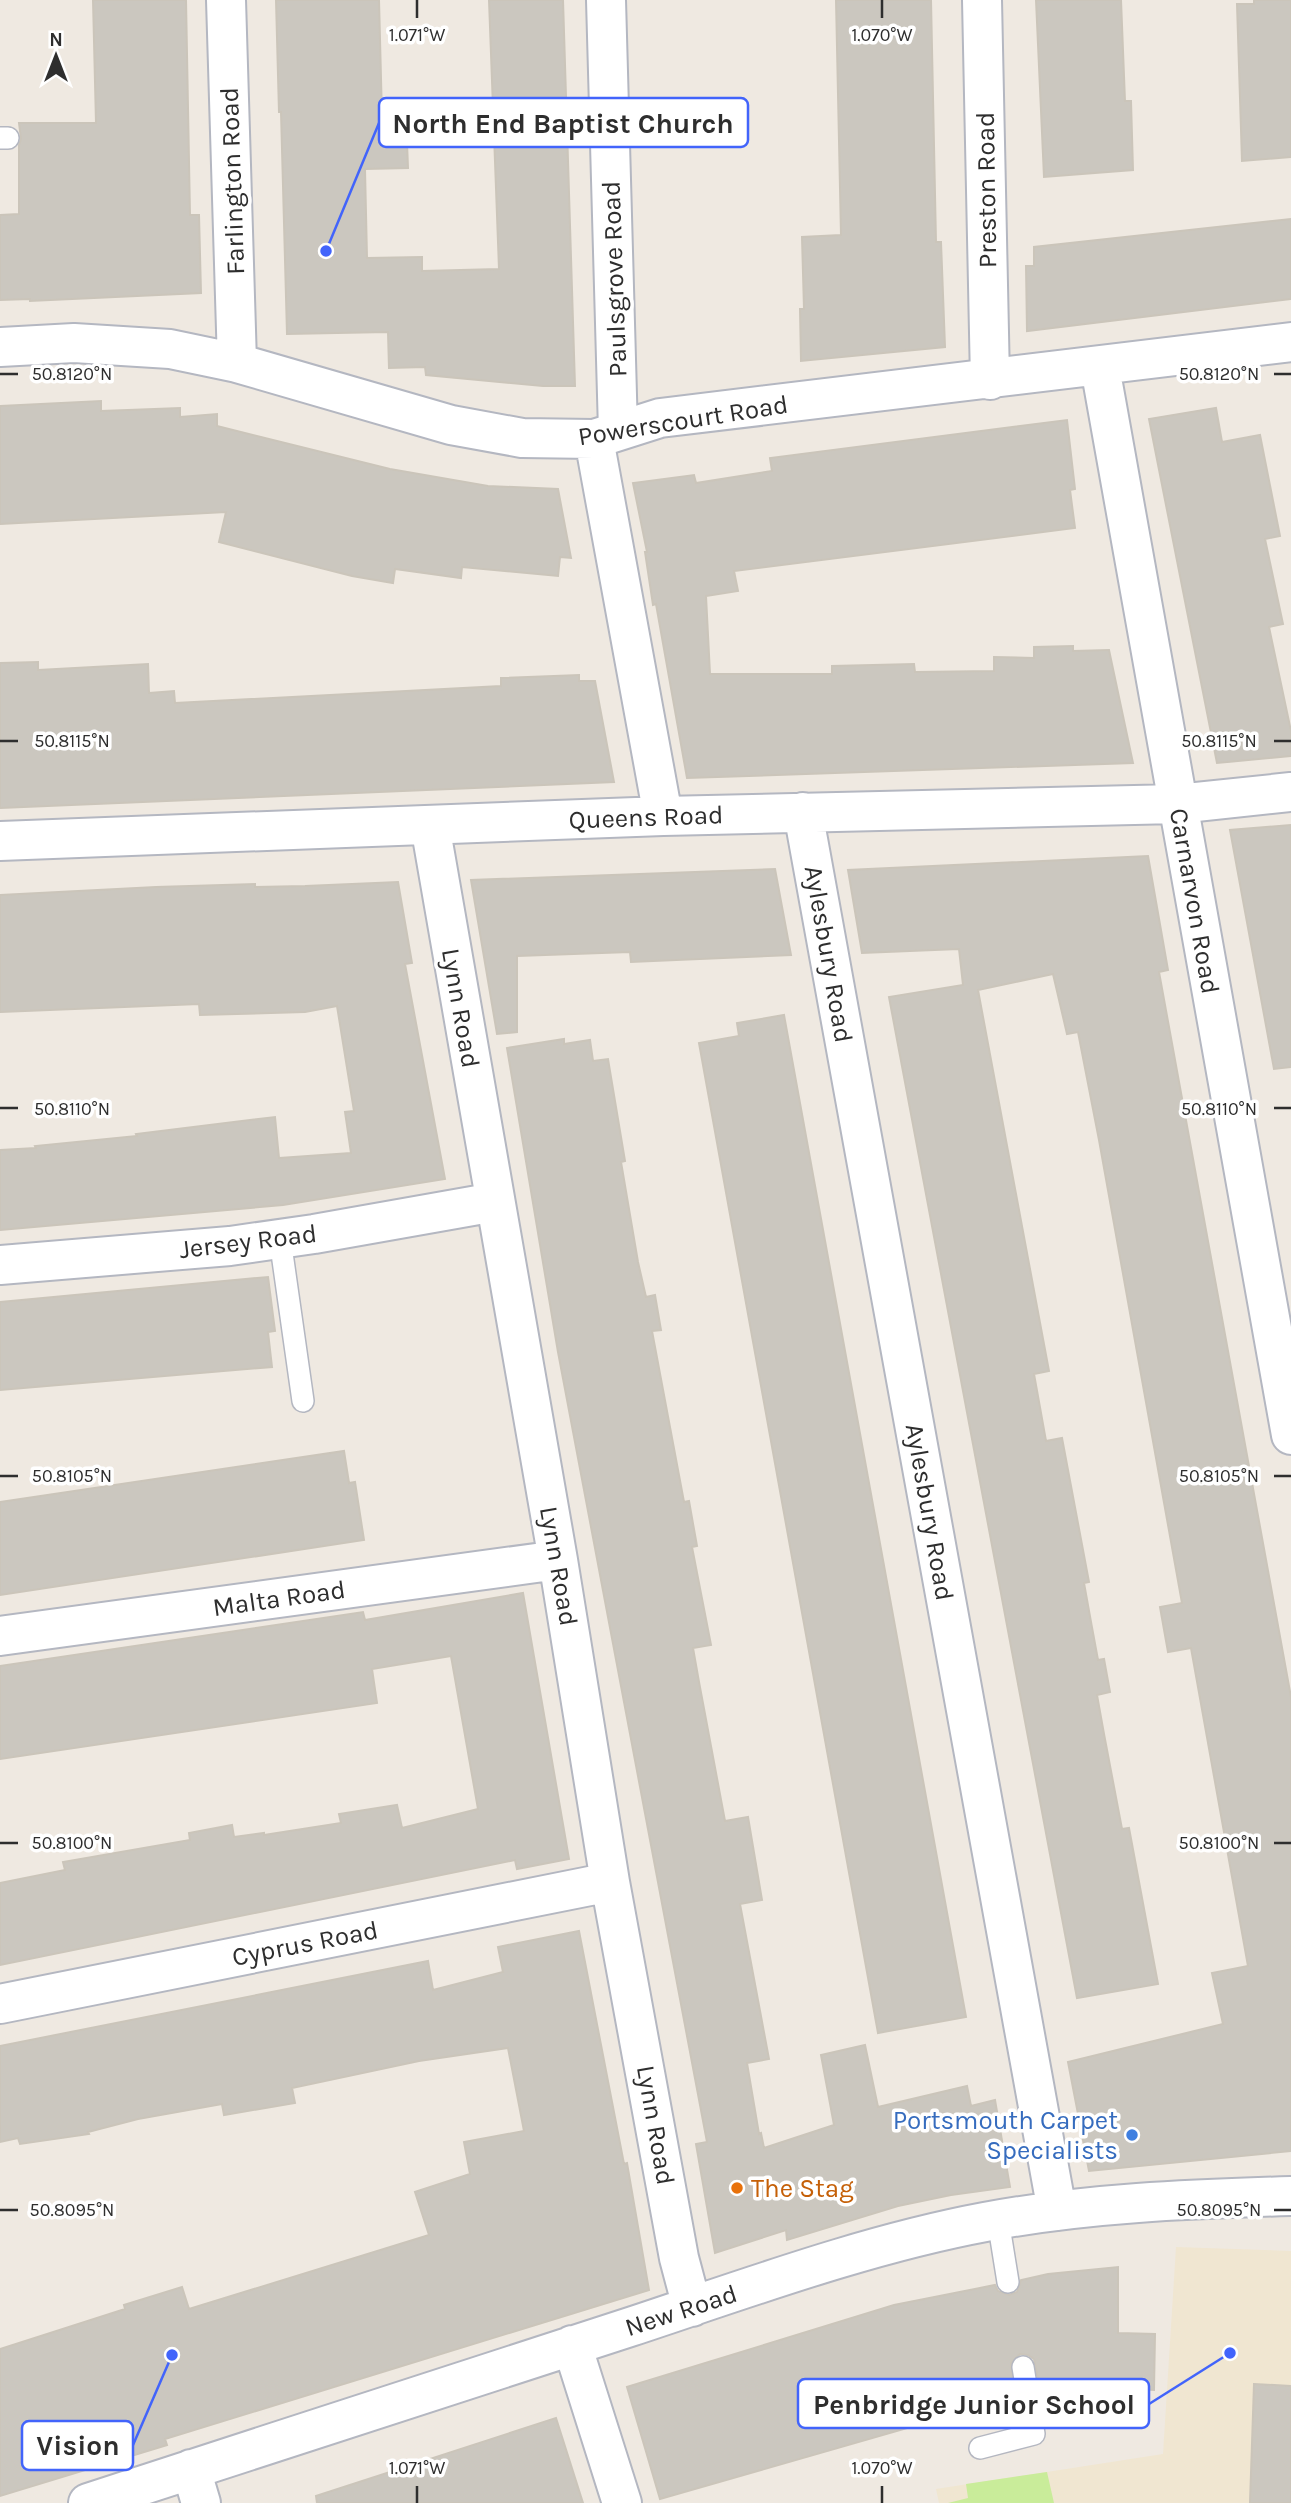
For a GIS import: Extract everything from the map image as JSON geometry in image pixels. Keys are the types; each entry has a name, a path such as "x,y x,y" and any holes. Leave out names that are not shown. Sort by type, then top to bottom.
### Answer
{"street":[{"name":"Farlington Road","path":"226,0 237,363"},
{"name":"Paulsgrove Road","path":"606,0 606,435 663,816"},
{"name":"Preston Road","path":"982,0 990,380"},
{"name":"Powerscourt Road","path":"0,347 74,343 170,349 237,363 451,425 522,438 606,435 660,418 746,406 990,380 1291,342"},
{"name":"Carnarvon Road","path":"1100,367 1291,1435"},
{"name":"Queens Road","path":"0,841 663,816 1177,804 1291,792"},
{"name":"Aylesbury Road","path":"803,813 1057,2211"},
{"name":"Lynn Road","path":"430,825 558,1560 610,1882 680,2258 692,2306"},
{"name":"Jersey Road","path":"0,1265 230,1246 495,1202"},
{"name":"Malta Road","path":"0,1636 558,1560"},
{"name":"Cyprus Road","path":"0,2004 610,1882"},
{"name":"New Road","path":"88,2503 196,2486 572,2345 866,2252 998,2220 1057,2211 1207,2199 1291,2196"},
{"path":"572,2345 622,2503"}],"lane":[{"path":"280,1239 303,1401"},
{"path":"998,2220 1009,2282"},
{"path":"980,2448 1034,2434 1023,2367"}],"shaded area":[{"path":"1176,2247 1291,2251 1291,2503 939,2503 936,2489 1163,2454"}],"green space":[{"path":"1047,2472 1054,2503 948,2503 968,2498 966,2484"}],"building":[{"path":"93,0 186,0 190,215 199,215 201,293 0,300 0,215 19,214 19,123 96,123"},
{"path":"276,0 379,0 382,117 406,117 408,168 365,169 367,258 422,257 422,271 499,269 489,0 563,0 575,386 543,386 426,375 425,367 389,368 388,332 287,334"},
{"path":"836,0 931,0 936,242 941,242 945,347 801,361 800,309 804,309 802,237 841,235"},
{"path":"1036,0 1121,0 1125,101 1131,101 1133,170 1044,177"},
{"path":"1254,0 1291,0 1291,157 1242,161 1237,4 1254,4"},
{"path":"1291,219 1291,299 1027,331 1026,266 1034,266 1034,247"},
{"path":"101,401 101,411 180,408 180,417 217,414 217,426 390,469 488,486 558,489 571,558 560,557 558,576 462,567 461,578 395,569 393,583 352,576 219,542 226,512 0,524 0,406"},
{"path":"1216,408 1222,442 1260,435 1280,536 1265,539 1283,624 1269,627 1291,731 1291,756 1217,763 1149,419"},
{"path":"1067,420 1075,489 1070,490 1075,528 734,571 738,591 706,596 710,674 832,674 832,666 914,664 915,672 994,671 994,657 1034,658 1034,647 1073,646 1073,651 1109,650 1133,763 687,778 656,604 653,605 647,552 633,483 694,475 696,483 772,471 770,458"},
{"path":"38,662 38,670 148,664 149,693 174,691 175,703 501,686 501,678 579,675 579,681 595,681 614,782 0,808 0,663"},
{"path":"1291,825 1291,1067 1274,1069 1230,830"},
{"path":"1148,856 1168,970 1159,972 1291,1697 1291,2151 1089,2171 1068,2062 1223,2024 1212,1973 1248,1966 1191,1648 1168,1652 1160,1607 1182,1603 1099,1140 1078,1032 1067,1034 1053,974 978,990 1049,1371 1034,1374 1046,1441 1062,1438 1089,1582 1084,1583 1098,1660 1104,1659 1110,1692 1097,1695 1122,1829 1129,1828 1158,1984 1077,1998 889,997 963,985 959,949 862,953 848,870"},
{"path":"775,869 791,955 631,962 630,952 517,956 517,1032 497,1034 471,880"},
{"path":"398,882 412,963 405,964 445,1179 283,1205 0,1230 0,1150 137,1136 136,1134 275,1117 279,1158 351,1153 345,1112 354,1111 337,1006 305,1012 200,1015 199,1004 0,1012 0,895 156,887"},
{"path":"784,1015 966,2017 878,2033 699,1043 739,1036 737,1023"},
{"path":"564,1039 564,1044 590,1040 593,1061 608,1059 625,1161 621,1162 638,1262 646,1297 655,1295 661,1330 652,1331 684,1502 689,1501 697,1546 692,1547 711,1645 693,1648 699,1682 725,1821 748,1817 762,1900 740,1904 769,2059 747,2063 759,2134 761,2133 764,2148 834,2125 821,2055 865,2045 878,2107 967,2086 971,2106 995,2100 1010,2187 898,2206 787,2240 786,2230 715,2253 696,2144 707,2142 558,1352 507,1048"},
{"path":"268,1277 275,1331 268,1332 272,1367 0,1390 0,1302"},
{"path":"344,1451 349,1483 355,1482 364,1540 0,1595 0,1502"},
{"path":"523,1593 569,1859 517,1869 515,1860 0,1965 0,1883 65,1870 63,1862 190,1840 189,1833 232,1825 234,1837 264,1835 341,1823 339,1814 397,1805 402,1828 478,1809 451,1656 372,1669 377,1703 0,1759 0,1666 363,1612 365,1620"},
{"path":"579,1931 624,2164 627,2163 649,2290 165,2439 167,2445 0,2496 0,2349 125,2309 124,2305 182,2287 189,2309 429,2235 415,2192 470,2174 464,2142 524,2131 508,2048 419,2061 292,2088 295,2103 224,2115 222,2104 138,2119 88,2132 89,2134 20,2144 18,2138 0,2142 0,2046 428,1961 433,1990 503,1972 498,1947"},
{"path":"1118,2267 1118,2333 1155,2334 1154,2390 1118,2388 1118,2409 1086,2411 1076,2379 1040,2390 1034,2359 1020,2354 1011,2363 1015,2397 660,2499 627,2387 894,2305 995,2285 998,2291 1009,2295 1017,2292 1021,2280 1048,2274"},
{"path":"1254,2384 1291,2386 1291,2503 1250,2503"},
{"path":"556,2418 583,2503 317,2503 316,2496"}],"place":[{"name":"North End Baptist Church","path":"326,251"},
{"name":"Portsmouth Carpet Specialists","path":"1132,2135"},
{"name":"The Stag","path":"737,2188"},
{"name":"Penbridge Junior School","path":"1230,2353"},
{"name":"Vision","path":"172,2355"}]}
